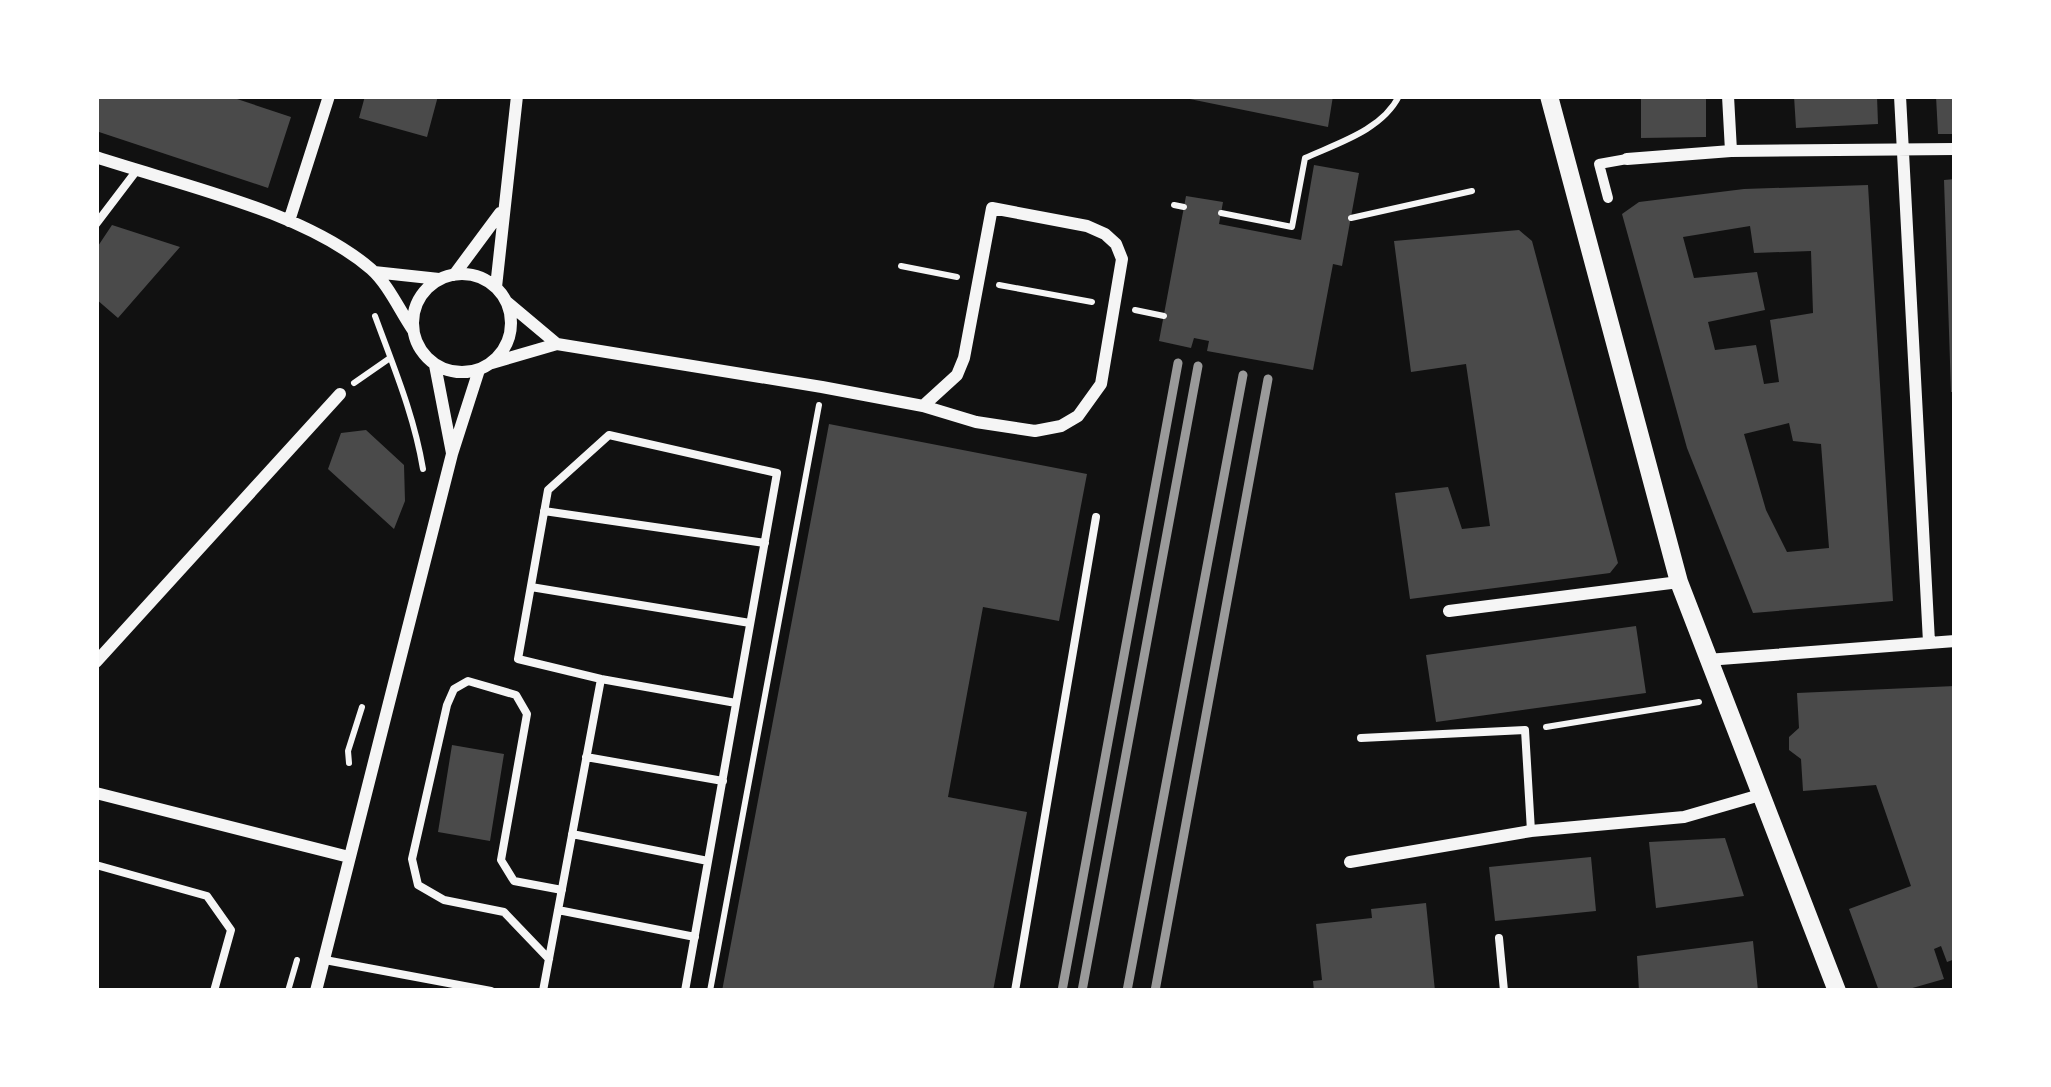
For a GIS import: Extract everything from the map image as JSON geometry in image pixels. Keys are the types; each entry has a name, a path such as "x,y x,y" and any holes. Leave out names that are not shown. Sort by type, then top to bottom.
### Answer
{"street":[{"path":"289,220 329,96"},
{"path":"496,287 517,96"},
{"path":"1549,96 1679,582 1837,991"},
{"path":"1728,96 1731,151"},
{"path":"1900,96 1929,642"},
{"path":"1608,198 1598,164 1627,159 1731,151 1955,149"},
{"path":"96,157 325,236 374,272 413,330 424,356 464,373 557,344 822,387 1036,431 1061,426 1091,403 1101,384 1122,260 1116,244 1088,226 992,208 964,358 957,375 922,406"},
{"path":"413,330 418,300 447,277 502,209"},
{"path":"374,272 470,274 496,287 557,344"},
{"path":"316,991 452,454 485,366 503,350 510,334 506,301"},
{"path":"435,364 452,454"},
{"path":"96,662 340,394"},
{"path":"1449,611 1679,582"},
{"path":"1706,659 1955,640"},
{"path":"96,793 349,856"},
{"path":"1350,862 1531,831 1684,817 1760,795"}],"lane":[{"path":"96,224 137,170"},
{"path":"685,991 723,781 777,473 609,435 548,490 518,658 736,704"},
{"path":"544,511 765,543"},
{"path":"1015,991 1096,517"},
{"path":"531,587 751,623"},
{"path":"543,991 601,679"},
{"path":"549,959 504,912 444,900 418,885 412,859 447,705 454,688 468,681 516,695 527,714 501,860 514,881 562,890"},
{"path":"1361,738 1525,730 1531,831"},
{"path":"586,757 723,781"},
{"path":"572,834 708,861"},
{"path":"96,865 207,896 231,930 214,991"},
{"path":"558,910 695,937"},
{"path":"1499,938 1504,991"},
{"path":"325,960 491,991"}],"path":[{"path":"1221,213 1292,226 1305,158 1374,124 1393,110 1400,96"},
{"path":"1351,218 1472,190"},
{"path":"1174,205 1184,207"},
{"path":"901,266 1164,316"},
{"path":"371,306 417,429 424,473"},
{"path":"340,394 390,358"},
{"path":"710,991 822,387"},
{"path":"351,776 348,751 359,711 373,694"},
{"path":"1525,730 1723,698"},
{"path":"288,991 299,951"}],"building":[{"path":"96,96 228,96 291,117 268,188 96,131"},
{"path":"365,96 438,96 427,137 359,118"},
{"path":"1175,96 1333,96 1328,127"},
{"path":"1641,96 1706,96 1706,137 1641,138"},
{"path":"1794,96 1877,96 1878,124 1796,128"},
{"path":"1936,96 1955,96 1955,134 1938,134"},
{"path":"1314,165 1359,173 1342,266 1333,264 1313,370 1207,351 1209,341 1194,338 1191,348 1159,341 1186,196 1223,202 1219,224 1301,240"},
{"path":"1955,179 1955,392 1951,392 1944,180"},
{"path":"1868,185 1893,601 1753,613 1687,448 1622,214 1639,202 1744,189","holes":["1750,226 1754,253 1811,251 1813,313 1770,320 1779,382 1764,384 1756,345 1715,350 1708,322 1765,310 1757,272 1694,278 1683,237","1789,423 1793,441 1821,444 1829,548 1787,552 1766,510 1744,434"]},
{"path":"112,225 180,247 118,318 96,299 96,249"},
{"path":"1519,230 1532,241 1618,563 1610,573 1410,599 1395,493 1448,487 1462,529 1490,526 1466,364 1411,372 1394,241"},
{"path":"829,424 1087,474 1059,621 983,607 948,797 1027,812 993,991 722,991"},
{"path":"366,430 404,465 405,501 394,529 328,469 341,433"},
{"path":"1636,626 1646,693 1436,722 1426,655"},
{"path":"1955,686 1955,959 1947,962 1941,946 1934,949 1944,979 1902,991 1879,991 1849,909 1911,886 1876,785 1803,791 1801,759 1789,750 1789,737 1799,728 1797,693"},
{"path":"452,745 504,754 490,841 438,832"},
{"path":"1725,838 1744,896 1656,908 1649,842"},
{"path":"1591,857 1596,911 1495,921 1489,867"},
{"path":"1426,903 1435,991 1314,991 1313,981 1322,980 1316,924 1372,918 1371,909"},
{"path":"1753,941 1758,991 1639,991 1637,956"}],"railway":[{"path":"1062,991 1178,363"},
{"path":"1082,991 1198,366"},
{"path":"1127,991 1243,375"},
{"path":"1155,991 1268,379"}]}
